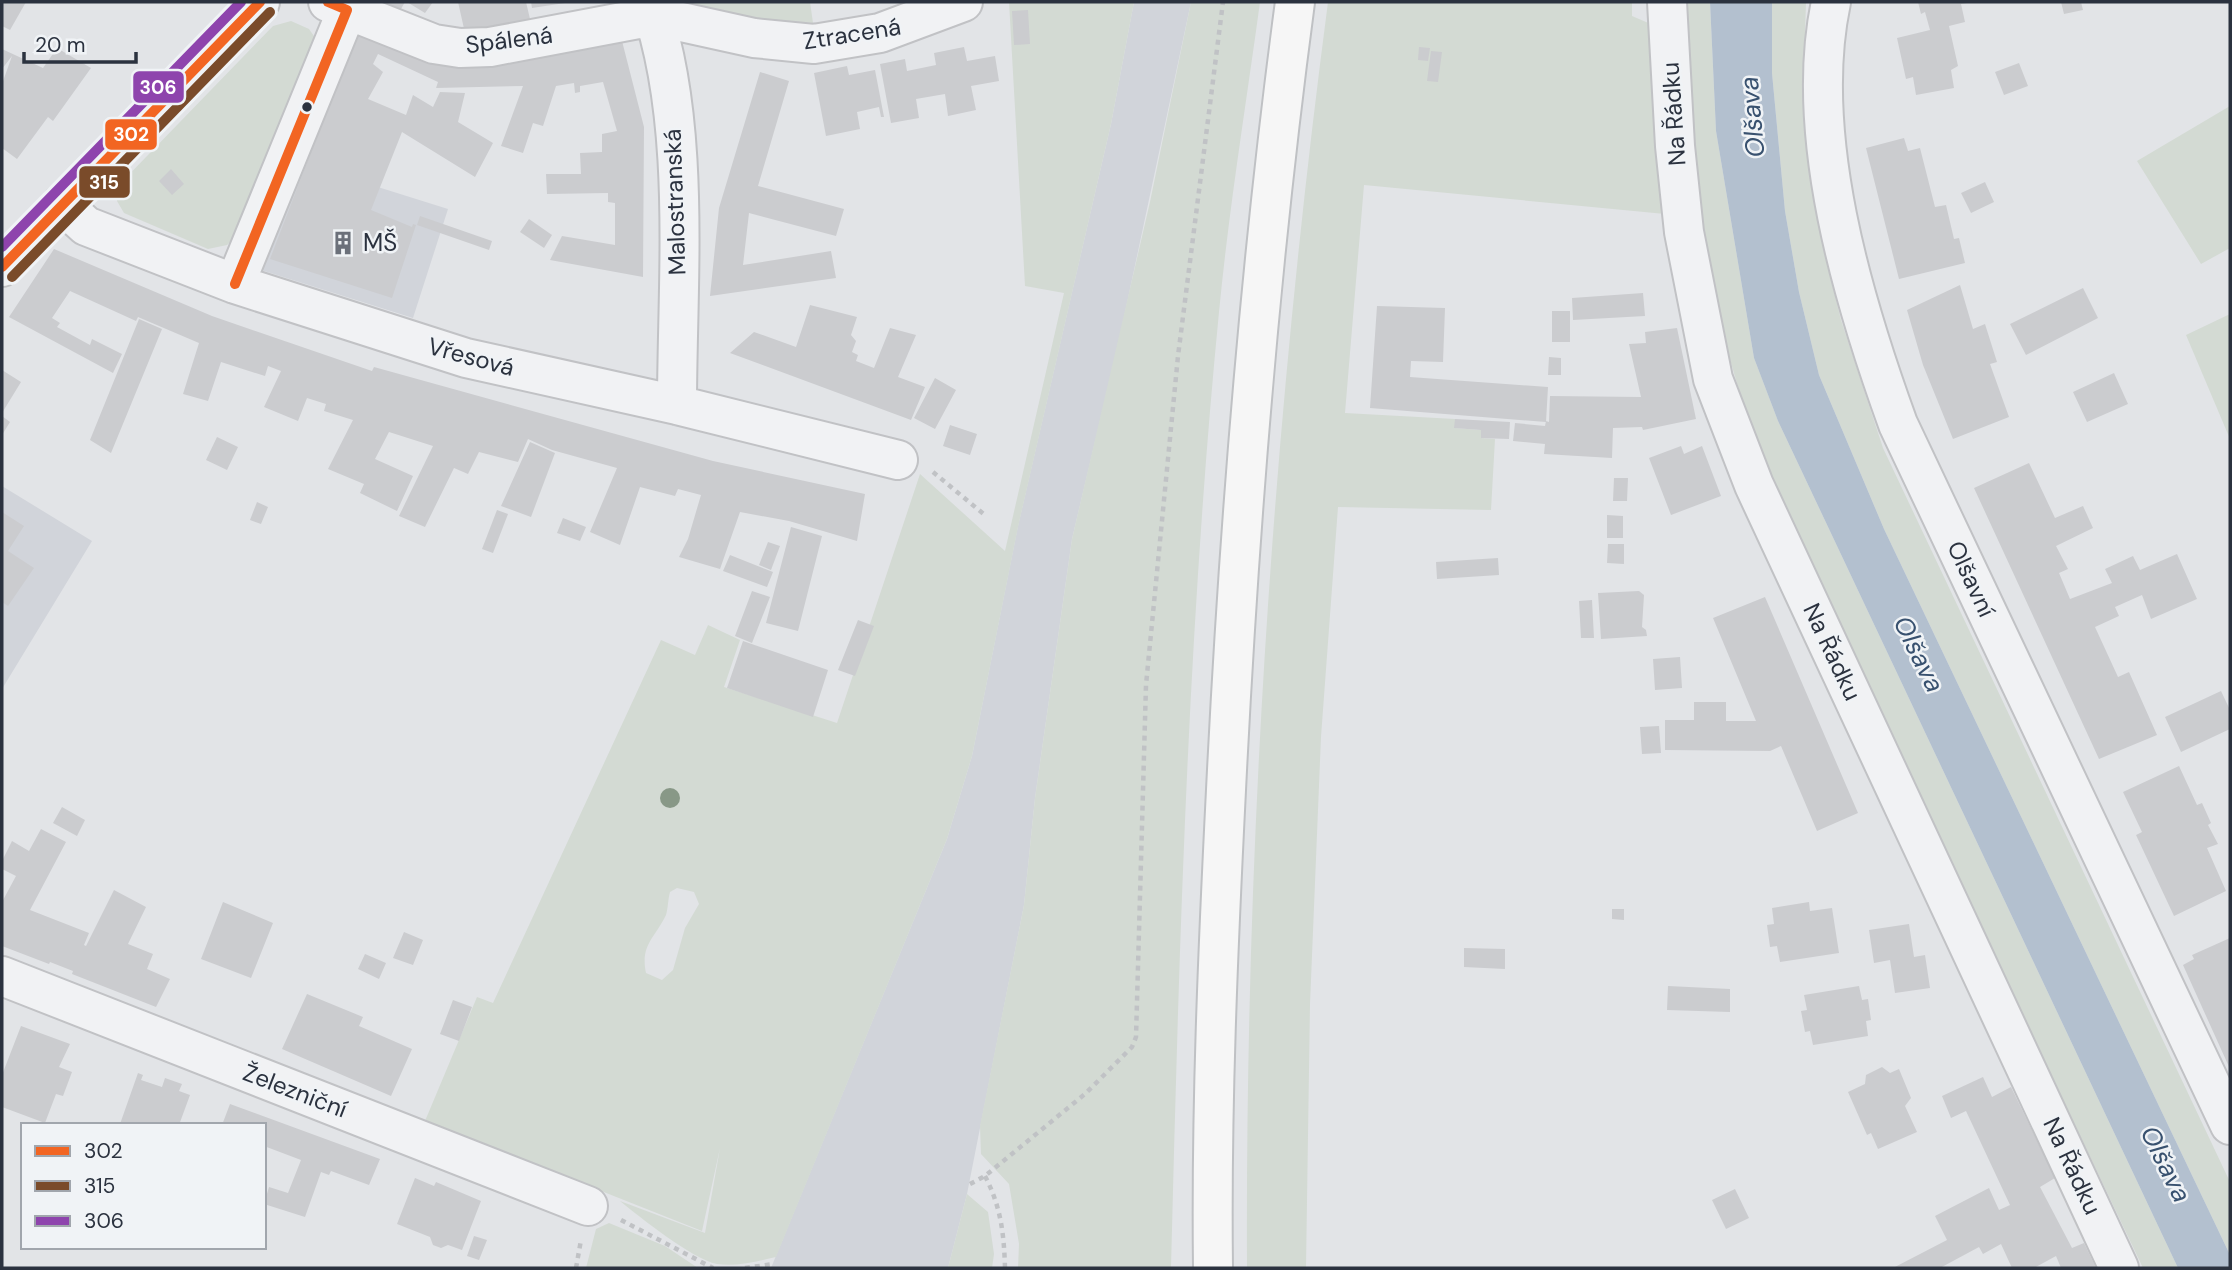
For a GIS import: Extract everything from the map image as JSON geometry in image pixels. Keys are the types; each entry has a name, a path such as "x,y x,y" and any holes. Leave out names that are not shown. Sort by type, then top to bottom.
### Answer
{"main road":[{"path":"1213,1268 1220,917 1234,611 1257,335 1295,2"}],"street":[{"path":"2,267 260,2"},
{"name":"Ztracená","path":"651,9 754,38 814,44 880,33 964,2"},
{"name":"Na Řádku","path":"1667,2 1675,146 1684,232 1713,379 1722,409 1754,485 2119,1268"},
{"name":"Olšavní","path":"1831,2 1822,69 1824,126 1856,295 1877,367 1898,424 2230,1125"},
{"path":"235,284 338,6"},
{"name":"Spálená","path":"338,6 434,44 460,48 490,47 651,9"},
{"name":"Malostranská","path":"651,9 670,96 678,188 677,405"},
{"name":"Vřesová","path":"62,204 86,226 235,284 466,358 677,405 898,460"},
{"name":"Železniční","path":"2,976 588,1206"}],"path":[{"path":"970,1184 985,1176 1085,1094 1132,1047 1136,1037 1146,685 1178,356 1223,2"},
{"path":"898,460 926,467 986,516"},
{"path":"985,1176 998,1203 1004,1236 1005,1268"},
{"path":"588,1206 642,1230 713,1268"},
{"path":"745,1268 773,1264"}],"shaded area":[{"path":"669,2 810,2 813,23 728,19"},
{"path":"1009,2 1134,2 1111,124 1018,527 972,756 947,839 776,1257 732,1265 707,1261 667,1237 620,1201 705,1233 720,1148 702,1231 425,1121 477,997 493,1003 661,640 695,655 708,625 740,640 724,687 837,723 920,474 1005,551 1064,293 1025,286","holes":["677,888 694,892 699,904 685,928 673,970 662,980 646,973 647,948 666,915 670,892"]},
{"path":"1134,2 1191,2 1120,336 1072,539 1035,798 1024,905 967,1194 948,1268 771,1268 947,839 972,756 1018,526 1111,124"},
{"path":"1191,2 1260,2 1223,273 1208,431 1186,789 1171,1268 1018,1268 1019,1244 1009,1184 981,1154 980,1126 1024,905 1035,798 1072,539 1150,202"},
{"path":"1328,2 1632,2 1632,16 1653,25 1665,214 1364,185 1345,413 1455,419 1455,428 1481,430 1481,438 1495,439 1491,510 1338,507 1321,737 1310,1004 1306,1268 1247,1268 1251,951 1266,634 1292,317"},
{"path":"1682,2 1710,2 1716,131 1754,358 1778,421 2178,1268 2143,1268 1782,510 1729,357 1701,238 1690,150"},
{"path":"1772,2 1806,2 1803,99 1824,252 1841,320 1883,448 2230,1182 2230,1255 1884,529 1819,375 1799,292 1785,211 1772,73"},
{"path":"291,21 309,29 316,39 250,224 227,245 208,249 124,213 117,201 117,187 273,26"},
{"path":"2230,106 2230,248 2201,264 2137,161"},
{"path":"295,161 448,209 413,318 258,269"},
{"path":"2230,314 2230,439 2186,335"},
{"path":"2,486 92,541 2,689"},
{"path":"967,1194 988,1212 994,1254 992,1268 948,1268"},
{"path":"609,1223 665,1246 698,1268 586,1268 596,1229"}],"water":[{"name":"Olšava","path":"1710,2 1772,2 1772,73 1785,211 1799,292 1819,375 1884,529 2230,1255 2230,1268 2178,1268 1778,421 1754,358 1716,131"}],"building":[{"path":"2,2 26,2 10,30 2,26"},
{"path":"379,2 405,2 398,14"},
{"path":"407,2 433,2 425,13"},
{"path":"458,2 526,2 530,19 465,33"},
{"path":"531,2 565,2 565,3 532,8"},
{"path":"1918,2 1967,3 1961,4 1965,22 1949,26 1958,66 1951,70 1954,88 1916,95 1913,77 1906,79 1897,38 1930,30 1925,12 1921,14"},
{"path":"2061,2 2081,2 2083,10 2064,14"},
{"path":"1028,10 1030,44 1014,45 1012,11"},
{"path":"359,27 622,41 644,127 643,277 550,260 562,236 615,245 615,203 608,202 608,193 547,194 546,174 581,174 580,153 602,152 602,134 617,131 603,82 580,86 580,92 575,93 574,83 556,86 543,126 533,123 523,153 501,146 523,86 436,88 438,82 378,54 373,64 383,72 368,99 406,115 413,95 433,107 440,92 465,93 458,122 493,143 475,177 402,132 371,210 412,227 413,224 416,225 392,298 270,259"},
{"path":"964,47 967,61 995,56 999,81 971,86 976,110 948,116 945,94 916,99 919,118 891,123 880,64 905,59 907,71 936,65 934,53"},
{"path":"1419,47 1430,48 1428,61 1418,60"},
{"path":"57,48 91,68 53,121 48,117 17,159 2,148 2,84 12,56 2,69 2,49 43,68"},
{"path":"1431,51 1442,52 1438,82 1427,81"},
{"path":"2019,63 2028,86 2004,95 1995,72"},
{"path":"847,66 849,75 875,70 884,117 881,117 879,107 857,112 860,129 826,136 814,73"},
{"path":"760,72 789,81 758,186 844,209 836,236 749,213 743,265 831,251 836,278 710,296 719,208"},
{"path":"1904,138 1908,151 1920,148 1935,207 1946,205 1954,239 1959,238 1965,263 1899,279 1866,148"},
{"path":"171,169 184,184 172,195 159,181"},
{"path":"1985,182 1994,202 1971,213 1961,193"},
{"path":"420,216 492,241 489,250 417,225"},
{"path":"529,219 552,235 544,248 520,232"},
{"path":"54,249 212,316 372,371 374,367 713,461 865,494 857,541 789,521 740,512 720,569 679,557 688,539 701,495 678,489 675,496 640,487 620,545 590,532 617,468 552,450 528,439 518,462 479,452 468,474 454,468 425,527 399,516 433,446 389,432 375,459 413,476 397,511 360,493 364,484 328,469 353,420 324,411 326,404 307,398 298,421 264,407 281,371 268,366 265,376 221,362 208,401 183,394 199,343 138,317 136,321 70,291 52,318 60,323 57,327 90,345 92,339 122,354 113,373 9,317"},
{"path":"1960,285 1973,329 1985,324 1997,362 1990,364 2009,417 1953,439 1923,365 1907,310"},
{"path":"2083,288 2098,318 2026,355 2010,324"},
{"path":"1643,293 1645,316 1573,320 1572,298"},
{"path":"810,305 857,317 851,335 856,341 852,352 858,355 856,361 874,368 890,328 916,335 898,377 925,387 911,420 730,353 754,332 796,347"},
{"path":"1377,306 1445,308 1443,362 1411,361 1410,377 1548,387 1546,422 1370,408"},
{"path":"1552,311 1570,311 1570,342 1552,342"},
{"path":"139,319 162,329 111,453 90,440"},
{"path":"1677,328 1696,419 1643,430 1642,427 1613,428 1612,458 1544,454 1545,444 1513,441 1515,423 1545,426 1546,421 1549,422 1550,396 1641,397 1629,344 1646,343 1645,332"},
{"path":"1549,357 1561,358 1561,375 1548,375"},
{"path":"2,370 21,382 2,413"},
{"path":"2114,373 2128,404 2087,422 2073,392"},
{"path":"935,378 956,390 935,429 914,418"},
{"path":"2,416 10,422 2,435"},
{"path":"1455,419 1510,422 1509,439 1481,438 1481,430 1454,428"},
{"path":"950,425 977,434 970,455 943,446"},
{"path":"217,437 238,447 227,470 206,460"},
{"path":"530,442 555,453 531,517 501,506"},
{"path":"1681,446 1684,454 1702,446 1721,496 1671,515 1649,458"},
{"path":"2029,463 2055,518 2083,506 2093,528 2056,546 2068,569 2059,573 2070,599 2112,583 2105,569 2133,556 2140,570 2177,554 2197,599 2151,619 2142,595 2115,607 2119,616 2095,627 2118,677 2129,672 2157,735 2099,759 1974,488"},
{"path":"1614,478 1628,478 1627,501 1613,501"},
{"path":"257,502 268,507 261,524 250,520"},
{"path":"497,510 508,514 493,553 482,549"},
{"path":"2,512 24,526 8,551 34,568 8,606 2,602"},
{"path":"1607,515 1623,516 1623,538 1607,538"},
{"path":"563,518 586,527 580,541 557,533"},
{"path":"791,527 822,536 798,631 766,623"},
{"path":"768,542 780,546 771,570 759,565"},
{"path":"1608,544 1624,544 1624,564 1607,563"},
{"path":"730,555 773,572 767,587 723,571"},
{"path":"1498,558 1499,575 1437,579 1436,562"},
{"path":"752,591 770,597 752,643 735,636"},
{"path":"1639,591 1644,595 1642,627 1647,636 1601,639 1598,593"},
{"path":"1765,597 1858,813 1817,831 1781,746 1770,751 1665,750 1665,720 1694,720 1694,702 1726,702 1726,721 1756,721 1713,618"},
{"path":"1592,600 1594,638 1581,638 1579,601"},
{"path":"858,620 874,626 855,676 838,670"},
{"path":"743,641 828,670 813,717 727,688"},
{"path":"1680,657 1682,688 1655,690 1653,659"},
{"path":"2221,691 2230,710 2230,729 2181,752 2165,717"},
{"path":"1659,726 1661,753 1642,754 1640,727"},
{"path":"2179,766 2197,805 2202,803 2211,823 2208,825 2218,844 2207,848 2226,891 2174,916 2136,835 2142,832 2123,792"},
{"path":"62,807 85,820 77,836 53,823"},
{"path":"41,829 66,842 30,910 89,933 84,945 86,946 114,890 146,907 128,944 153,954 147,969 170,979 156,1007 72,974 73,971 2,946 2,902 16,876 2,869 2,861 12,841 29,851"},
{"path":"223,902 273,923 251,978 201,959"},
{"path":"1809,902 1810,911 1832,908 1839,953 1780,962 1777,946 1770,947 1767,925 1774,924 1772,908"},
{"path":"1612,909 1624,909 1624,920 1612,919"},
{"path":"1909,924 1914,957 1925,955 1930,988 1895,993 1890,960 1874,963 1869,930"},
{"path":"404,932 423,940 413,965 393,958"},
{"path":"2230,938 2230,1069 2183,965 2194,959 2192,955"},
{"path":"1464,948 1505,949 1505,969 1464,967"},
{"path":"365,954 386,963 379,979 358,969"},
{"path":"1668,986 1730,989 1730,1012 1667,1010"},
{"path":"1859,986 1862,1000 1868,999 1871,1020 1866,1021 1868,1036 1813,1045 1810,1031 1805,1032 1801,1011 1807,1010 1804,995"},
{"path":"307,994 363,1017 359,1026 412,1049 391,1096 282,1049"},
{"path":"453,1000 472,1007 459,1041 440,1034"},
{"path":"21,1026 70,1044 59,1067 72,1072 63,1096 56,1094 45,1123 2,1107 2,1075"},
{"path":"1882,1067 1890,1073 1899,1069 1911,1098 1905,1106 1917,1132 1878,1149 1871,1133 1867,1135 1848,1092 1865,1084 1866,1075"},
{"path":"138,1073 143,1075 141,1080 162,1087 165,1078 182,1084 179,1091 190,1095 180,1123 120,1123"},
{"path":"1983,1077 1992,1097 2011,1087 2055,1178 2040,1187 2072,1248 2084,1243 2096,1268 2061,1268 2056,1256 2034,1268 2012,1268 2001,1244 1983,1254 1979,1247 1940,1268 1893,1268 1947,1240 1935,1216 1989,1188 1999,1210 2010,1205 1966,1111 1951,1118 1942,1096"},
{"path":"230,1104 380,1159 369,1185 331,1171 329,1175 321,1172 305,1217 266,1205 269,1187 288,1193 301,1160 266,1147 266,1123 223,1123"},
{"path":"415,1178 434,1186 436,1182 481,1201 462,1250 448,1245 441,1248 433,1245 430,1237 397,1224"},
{"path":"1735,1189 1749,1218 1726,1229 1712,1200"},
{"path":"474,1236 487,1240 479,1260 467,1256"}],"transit line":[{"name":"306","path":"2,247 241,2"},
{"name":"302","path":"2,267 260,2"},
{"name":"302","path":"235,284 347,10 328,2"},
{"name":"315","path":"12,277 270,12"}],"place":[{"name":"MŠ","path":"343,243"}]}
